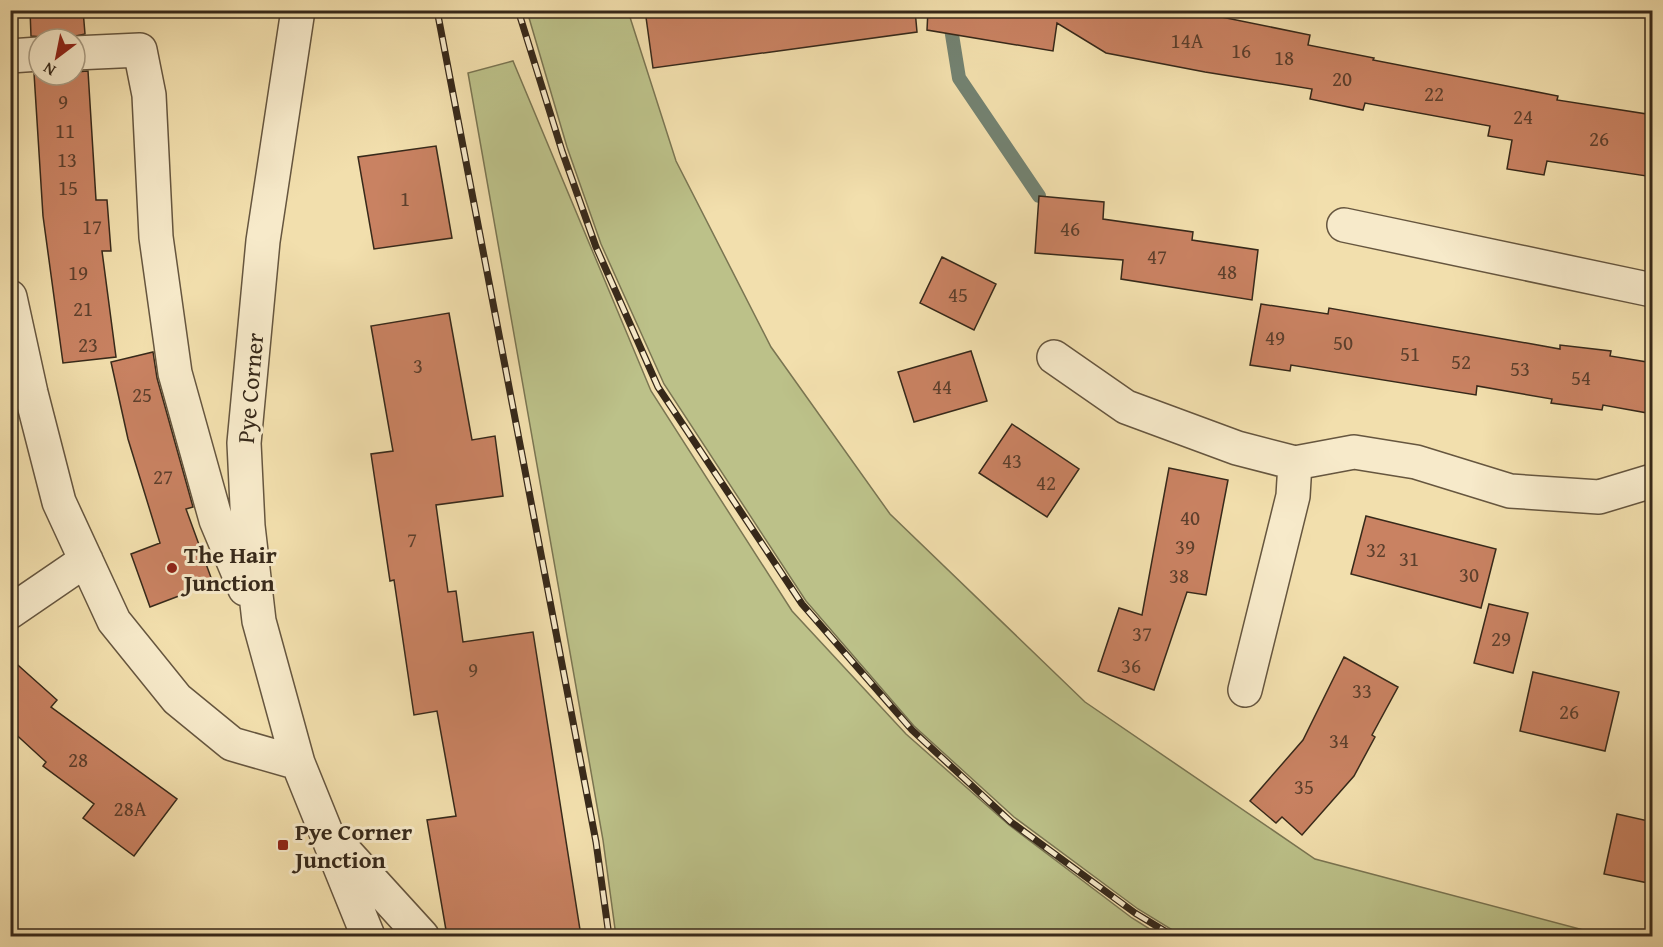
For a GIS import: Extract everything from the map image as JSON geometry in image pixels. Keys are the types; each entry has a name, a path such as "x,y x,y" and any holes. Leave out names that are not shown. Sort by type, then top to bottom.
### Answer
{"street":[{"name":"Pye Corner","path":"298,10 264,241 244,443 248,526 259,621 297,763 368,936"},
{"path":"87,52 140,50 149,95 156,237 175,373 216,520 259,621"},
{"path":"10,56 27,55"},
{"path":"1344,225 1653,290"},
{"path":"10,297 31,393 59,502 114,621 177,699 232,744 297,763"},
{"path":"1054,357 1126,407 1237,448 1295,463 1354,452 1416,462 1510,491 1599,497 1653,481"},
{"path":"1245,690 1293,496 1295,463"},
{"path":"10,612 86,560"},
{"path":"324,828 422,936"}],"green space":[{"path":"527,11 628,11 676,161 771,347 890,514 1085,702 1315,859 1606,936 1182,936 1138,909 1014,817 914,726 806,601 664,384 601,244 567,147"},
{"path":"513,61 651,391 792,611 906,734 1009,825 1132,918 1161,936 616,936 603,840 468,73"}],"building":[{"path":"30,10 83,10 84,27 31,27"},
{"path":"645,10 915,10 917,32 653,68"},
{"path":"928,10 1187,10 1310,35 1308,45 1558,96 1557,100 1653,115 1653,177 1547,161 1544,175 1507,169 1512,140 1488,136 1490,126 1365,103 1363,110 1310,99 1312,89 1106,53 1057,23 1053,51 927,30"},
{"path":"87,71 96,200 107,200 111,251 102,251 116,357 63,363 43,216 35,87 87,87"},
{"path":"436,146 452,238 374,249 358,157"},
{"path":"1039,196 1104,202 1103,219 1193,232 1192,240 1258,250 1252,300 1121,279 1123,260 1035,253"},
{"path":"942,257 996,284 974,330 920,303"},
{"path":"1261,304 1328,314 1329,308 1560,349 1560,345 1611,351 1610,356 1653,363 1653,414 1603,405 1602,410 1551,403 1552,399 1477,386 1476,395 1291,365 1290,371 1250,365"},
{"path":"449,313 472,440 495,436 503,496 436,505 448,592 456,591 463,642 533,632 581,936 447,936 427,820 456,816 437,711 414,715 394,580 390,581 371,454 393,451 371,326"},
{"path":"971,351 987,401 914,422 898,372"},
{"path":"153,352 157,378 193,507 186,509 213,583 150,607 131,554 160,543 128,439 111,362"},
{"path":"1012,424 1079,469 1047,517 979,473"},
{"path":"1169,468 1228,480 1206,595 1187,592 1154,690 1098,671 1119,608 1142,615"},
{"path":"1366,516 1496,549 1481,608 1351,574"},
{"path":"1489,604 1528,613 1513,673 1474,663"},
{"path":"1344,657 1398,687 1372,735 1375,737 1354,776 1302,835 1282,817 1276,823 1250,801 1303,740"},
{"path":"10,658 57,700 51,707 177,799 134,856 83,818 94,804 43,766 46,762 10,729"},
{"path":"1533,672 1619,692 1605,751 1520,731"},
{"path":"1617,814 1653,822 1653,884 1604,874"}],"waterway":[{"path":"949,16 959,78 1039,196"}],"railway":[{"path":"437,10 596,842 609,936"},
{"path":"518,10 562,151 596,247 658,387 802,604 912,730 1011,822 1135,913 1173,936"}],"place":[{"name":"The Hair Junction","path":"172,568"},
{"name":"Pye Corner Junction","path":"283,845"}]}
